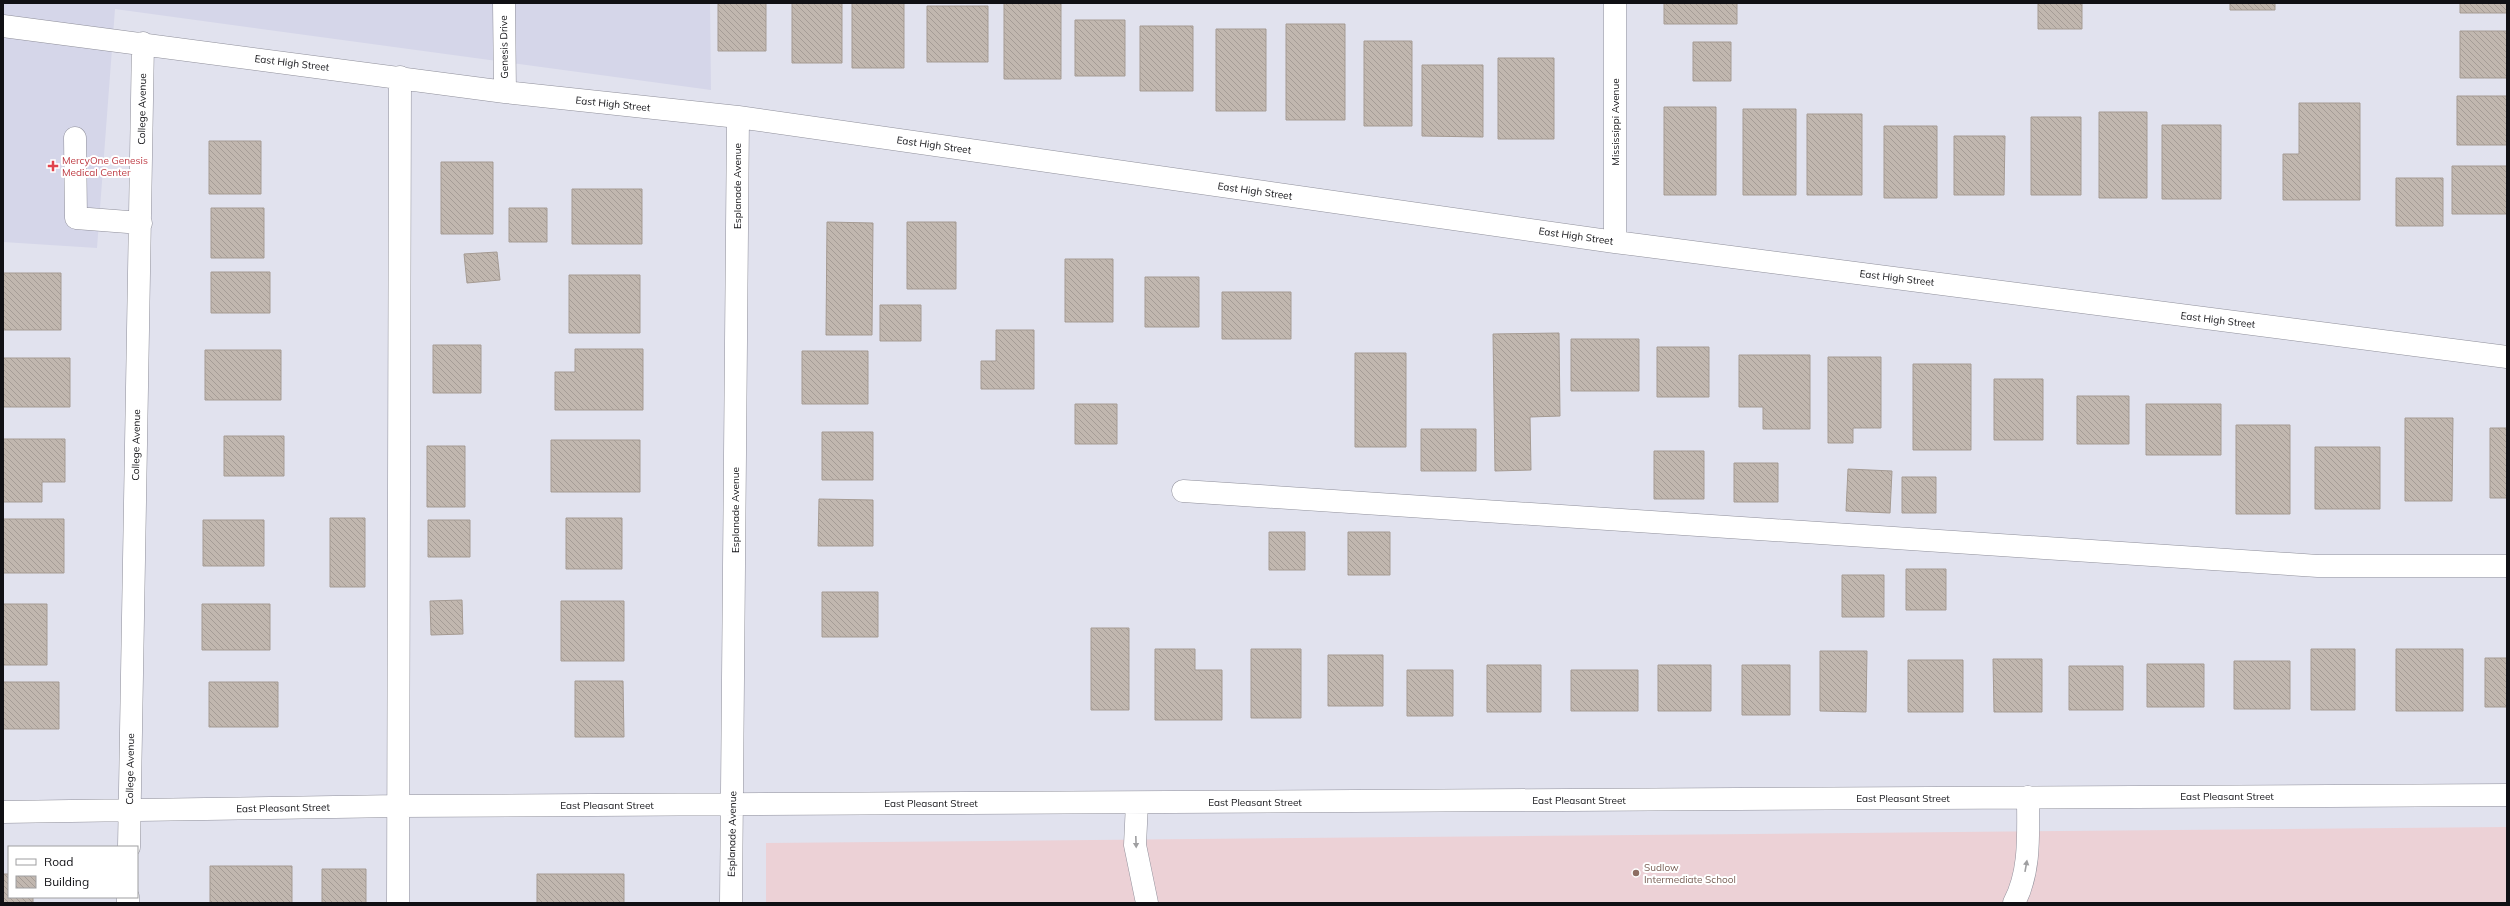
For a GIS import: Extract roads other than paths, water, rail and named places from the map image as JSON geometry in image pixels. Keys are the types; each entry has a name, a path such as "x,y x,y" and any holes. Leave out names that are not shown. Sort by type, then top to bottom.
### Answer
{"street":[{"name":"Genesis Drive","path":"504,3 505,92"},
{"name":"Mississippi Avenue","path":"1615,3 1615,242"},
{"name":"East High Street","path":"3,26 143,43 505,92 738,117 1615,242 2507,357"},
{"name":"College Avenue","path":"129,846 143,43"},
{"path":"398,903 400,77"},
{"name":"Esplanade Avenue","path":"731,903 738,117"},
{"path":"75,138 76,218 141,223"},
{"path":"1184,491 2318,566 2507,566"},
{"name":"East Pleasant Street","path":"3,812 399,806 2507,795"},
{"path":"2014,903 2021,889 2027,857 2028,797"},
{"path":"1137,803 1135,845 1147,903"}],"place":[{"name":"MercyOne Genesis Medical Center","path":"53,166"},
{"name":"Sudlow Intermediate School","path":"1636,873"}]}
